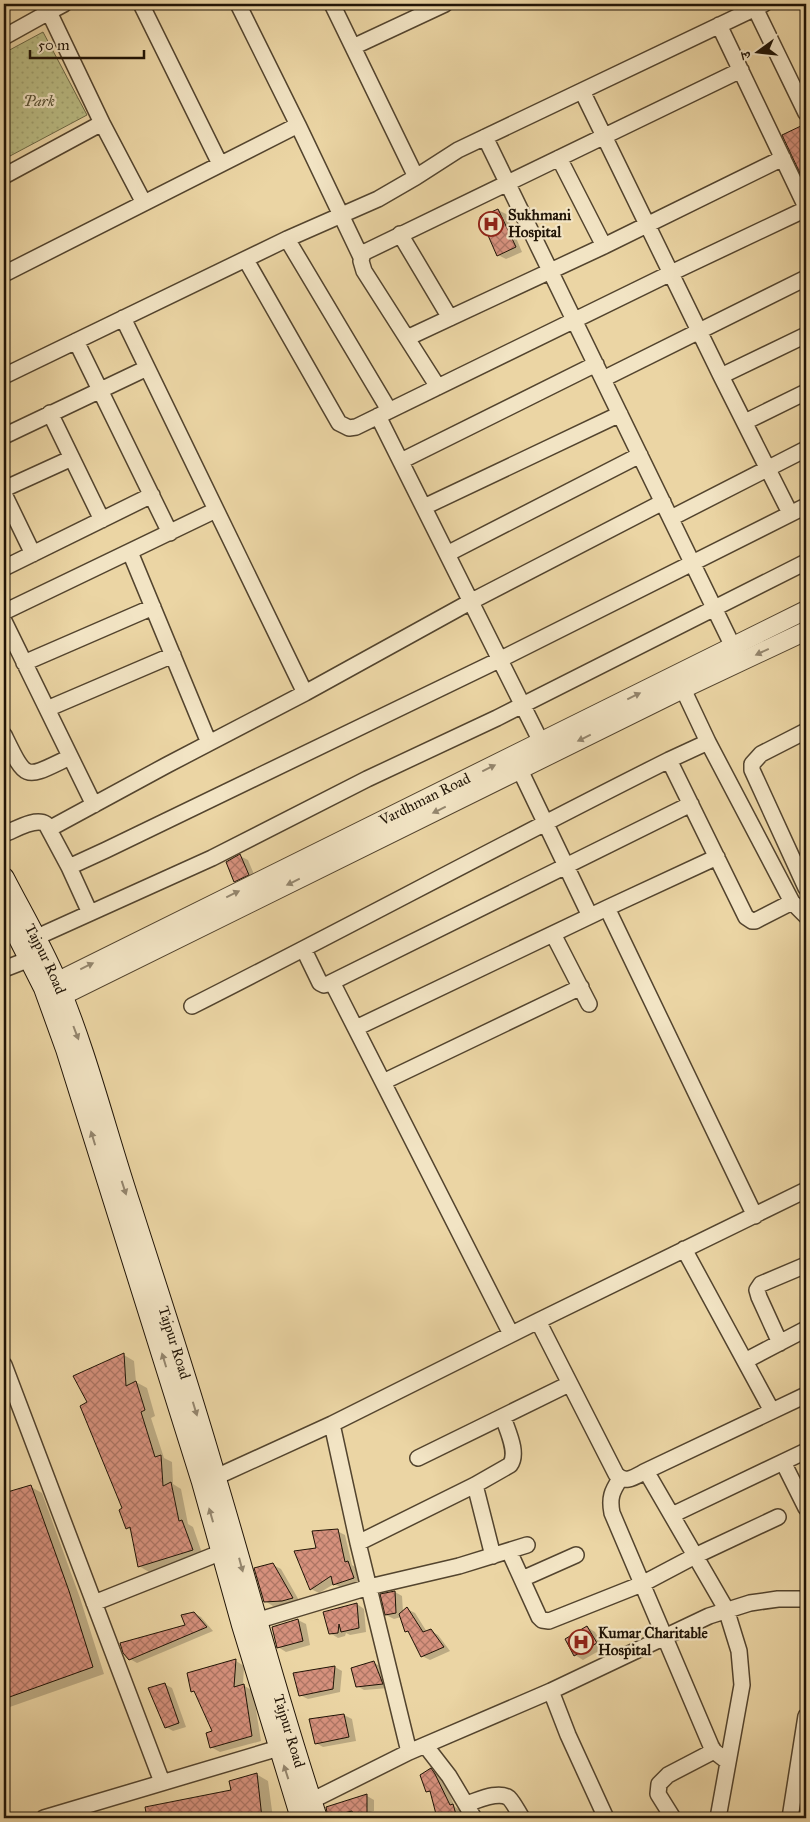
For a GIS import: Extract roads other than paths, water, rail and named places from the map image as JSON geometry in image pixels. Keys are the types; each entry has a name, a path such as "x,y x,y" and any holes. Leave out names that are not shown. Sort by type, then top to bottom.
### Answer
{"main road":[{"name":"Tajpur Road","path":"4,878 33,949 80,1044 216,1477 256,1621 285,1746"},
{"name":"Tajpur Road","path":"4,909 33,949"},
{"name":"Tajpur Road","path":"53,992 66,1049 101,1164 144,1293 222,1552 285,1746 310,1812"}],"street":[{"path":"4,38 64,4"},
{"path":"141,4 220,164"},
{"path":"238,4 342,215 361,256 362,266 438,387"},
{"path":"332,4 416,177"},
{"path":"353,47 444,4"},
{"path":"4,376 287,239 378,199 458,150 759,6 806,113"},
{"path":"49,12 102,123 144,203"},
{"path":"246,260 339,423 349,428 356,427 806,208 719,25"},
{"path":"361,256 367,250 741,70"},
{"path":"582,91 790,513"},
{"path":"5,172 102,123"},
{"path":"4,274 298,125"},
{"path":"485,137 715,608 736,655"},
{"path":"559,158 604,246"},
{"path":"407,338 604,246 783,158"},
{"path":"400,234 450,318"},
{"path":"287,239 384,413 401,461 541,742"},
{"path":"603,379 806,278"},
{"path":"123,318 305,693"},
{"path":"721,376 806,335"},
{"path":"76,341 170,532"},
{"path":"401,461 596,364"},
{"path":"4,436 147,368"},
{"path":"745,422 806,392"},
{"path":"50,413 102,520"},
{"path":"424,507 620,414"},
{"path":"671,518 767,467 806,449"},
{"path":"446,554 640,455"},
{"path":"4,490 72,458"},
{"path":"4,494 32,554"},
{"path":"4,568 152,495"},
{"path":"49,829 305,693 470,602 663,502"},
{"path":"69,867 499,660 806,506"},
{"path":"4,612 216,510"},
{"path":"130,552 209,743"},
{"path":"4,969 90,913 212,858 367,779 522,706 806,562"},
{"path":"24,663 153,606"},
{"name":"Vardhman Road","path":"53,992 520,770 683,689 806,610"},
{"path":"4,621 94,805"},
{"name":"Vardhman Road","path":"53,992 541,742 736,655 806,631"},
{"path":"47,709 173,655"},
{"path":"683,689 708,742 792,902 806,916"},
{"path":"806,731 761,754 752,764 752,770 806,888"},
{"path":"4,735 19,766 26,771 38,772 70,757"},
{"path":"192,1006 304,950 546,822 708,742"},
{"path":"669,760 748,920 755,920 792,902"},
{"path":"520,770 590,916"},
{"path":"304,950 320,983 324,985 332,982 691,804"},
{"path":"4,834 36,822 43,822 49,829 69,867 90,913"},
{"path":"356,1028 717,857"},
{"path":"607,908 755,1216"},
{"path":"554,934 589,1004"},
{"path":"332,982 511,1334"},
{"path":"383,1082 580,987"},
{"path":"216,1477 332,1424 806,1190"},
{"path":"684,1249 772,1411"},
{"path":"780,1343 757,1290 761,1284 806,1265"},
{"path":"538,1321 569,1384 620,1479"},
{"path":"745,1361 806,1329"},
{"path":"4,1365 162,1782"},
{"path":"418,1458 569,1384"},
{"path":"620,1479 630,1479 806,1395"},
{"path":"358,1544 510,1466 513,1462 513,1449 504,1416"},
{"path":"332,1424 358,1544 408,1752"},
{"path":"672,1515 806,1451"},
{"path":"783,1462 806,1505"},
{"path":"646,1471 726,1609 739,1651 742,1685 718,1818"},
{"path":"620,1479 613,1489 610,1504 612,1513 714,1751 728,1762"},
{"path":"475,1485 493,1556"},
{"path":"509,1550 539,1617 546,1621 642,1584 695,1556 778,1517"},
{"path":"256,1621 369,1588 459,1566 527,1545"},
{"path":"94,1603 222,1552"},
{"path":"522,1579 576,1556"},
{"path":"310,1812 408,1752 426,1746 551,1691 726,1609 750,1602 806,1599"},
{"path":"551,1691 578,1759 606,1818"},
{"path":"790,1818 806,1716"},
{"path":"44,1818 285,1746"},
{"path":"426,1746 449,1776 474,1818"},
{"path":"672,1818 658,1794 659,1784 668,1775 714,1751"},
{"path":"466,1804 496,1795 505,1796 511,1801 522,1818"}],"place":[{"name":"Sukhmani Hospital","path":"491,224"},
{"name":"Kumar Charitable Hospital","path":"581,1642"}],"park label":[{"name":"Park","path":"39,101"}]}
